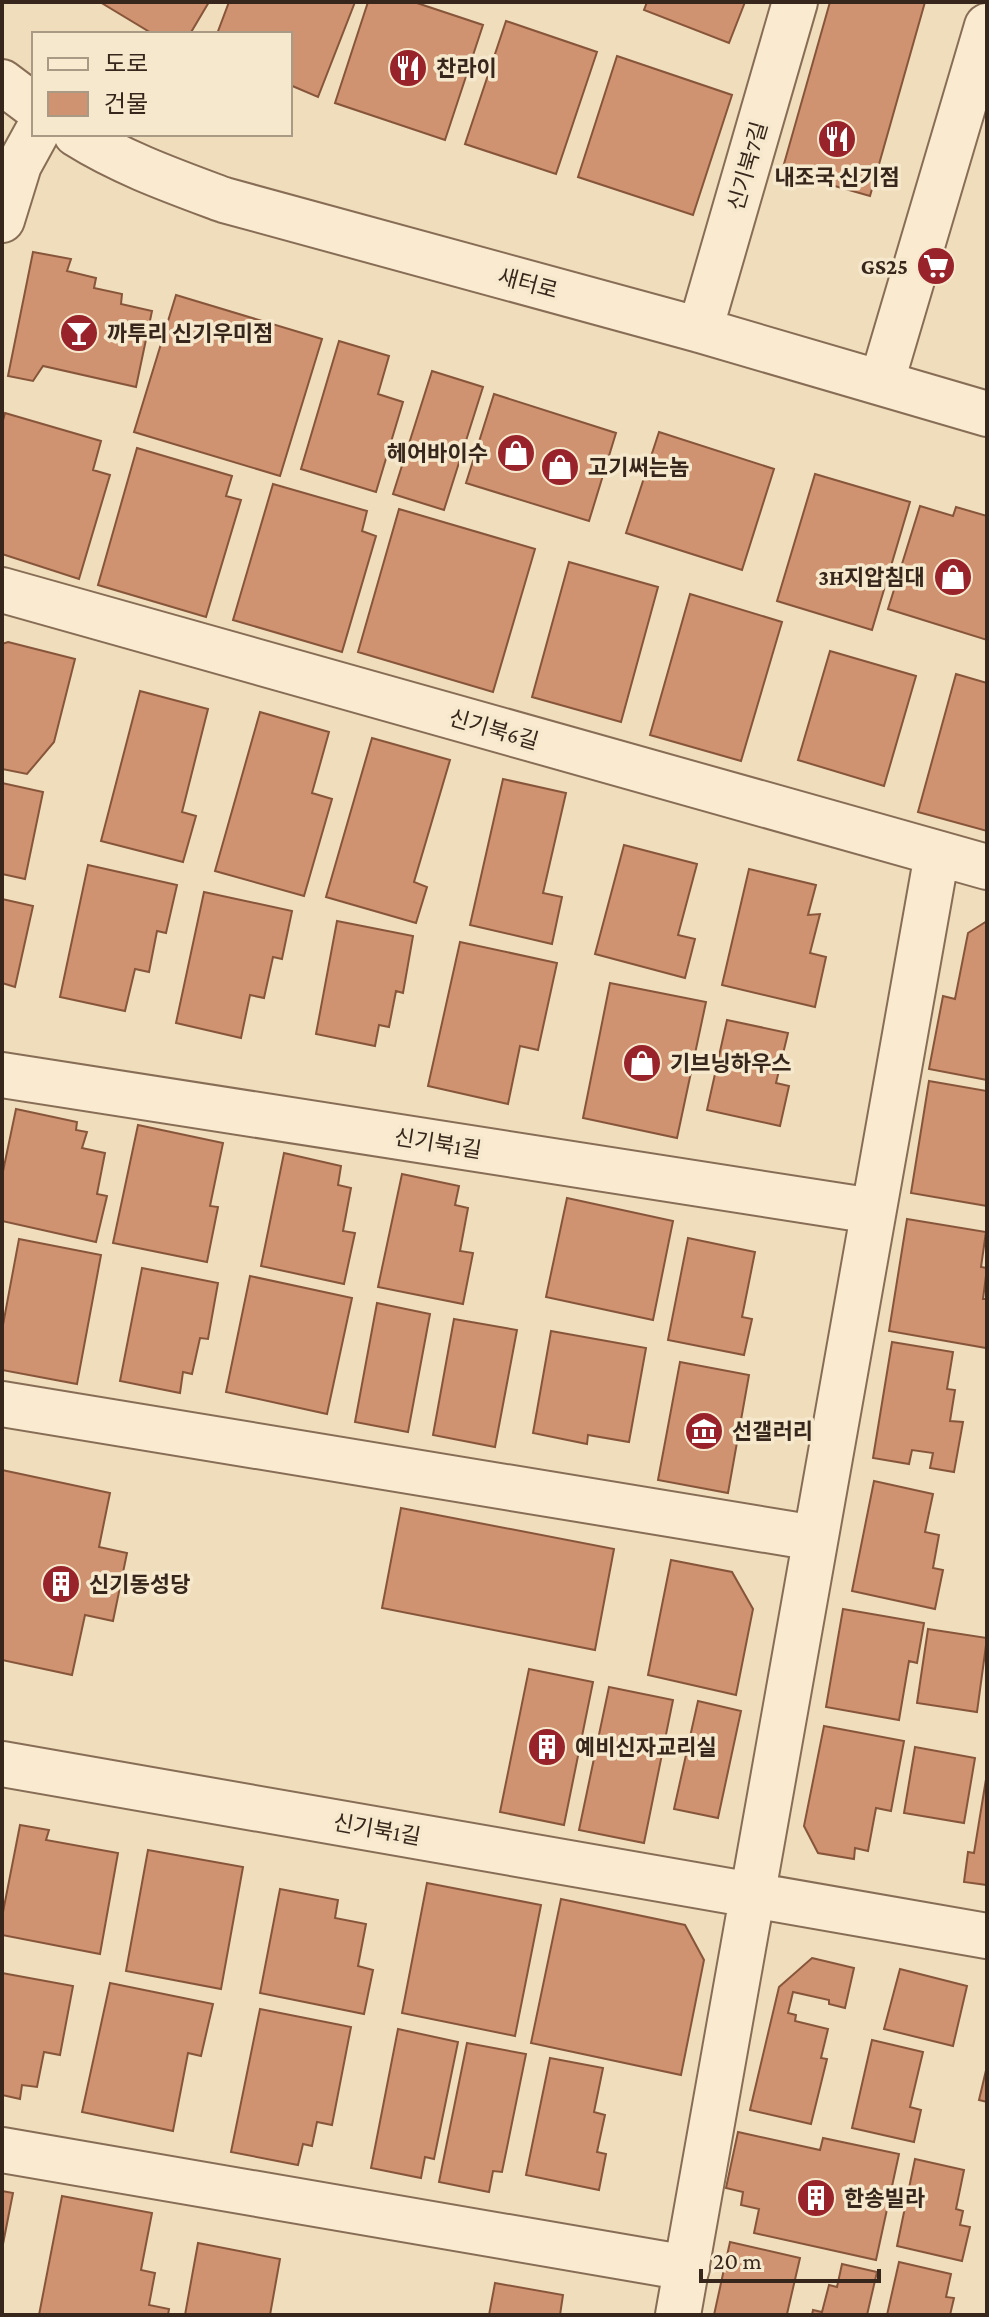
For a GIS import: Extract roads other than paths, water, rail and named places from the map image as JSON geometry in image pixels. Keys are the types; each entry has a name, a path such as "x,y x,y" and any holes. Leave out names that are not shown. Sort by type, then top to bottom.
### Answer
{"street":[{"name":"신기북7길","path":"700,330 795,2"},
{"path":"882,381 987,26"},
{"path":"2,82 32,104"},
{"path":"2,220 19,165 35,136"},
{"name":"새터로","path":"79,136 159,176 224,200 882,381 987,414"},
{"name":"신기북6길","path":"2,590 987,867"},
{"path":"678,2315 937,854"},
{"name":"신기북1길","path":"2,1075 873,1211"},
{"path":"2,1404 815,1538"},
{"name":"신기북1길","path":"2,1764 987,1936"},
{"path":"2,2150 687,2268"}],"place":[{"name":"찬라이","path":"408,68"},
{"name":"내조국 신기점","path":"837,139"},
{"name":"GS25","path":"936,266"},
{"name":"까투리 신기우미점","path":"79,333"},
{"name":"헤어바이수","path":"516,453"},
{"name":"고기써는놈","path":"560,467"},
{"name":"3H지압침대","path":"953,577"},
{"name":"기브닝하우스","path":"642,1063"},
{"name":"선갤러리","path":"704,1431"},
{"name":"신기동성당","path":"61,1584"},
{"name":"예비신자교리실","path":"547,1747"},
{"name":"한송빌라","path":"816,2198"}]}
